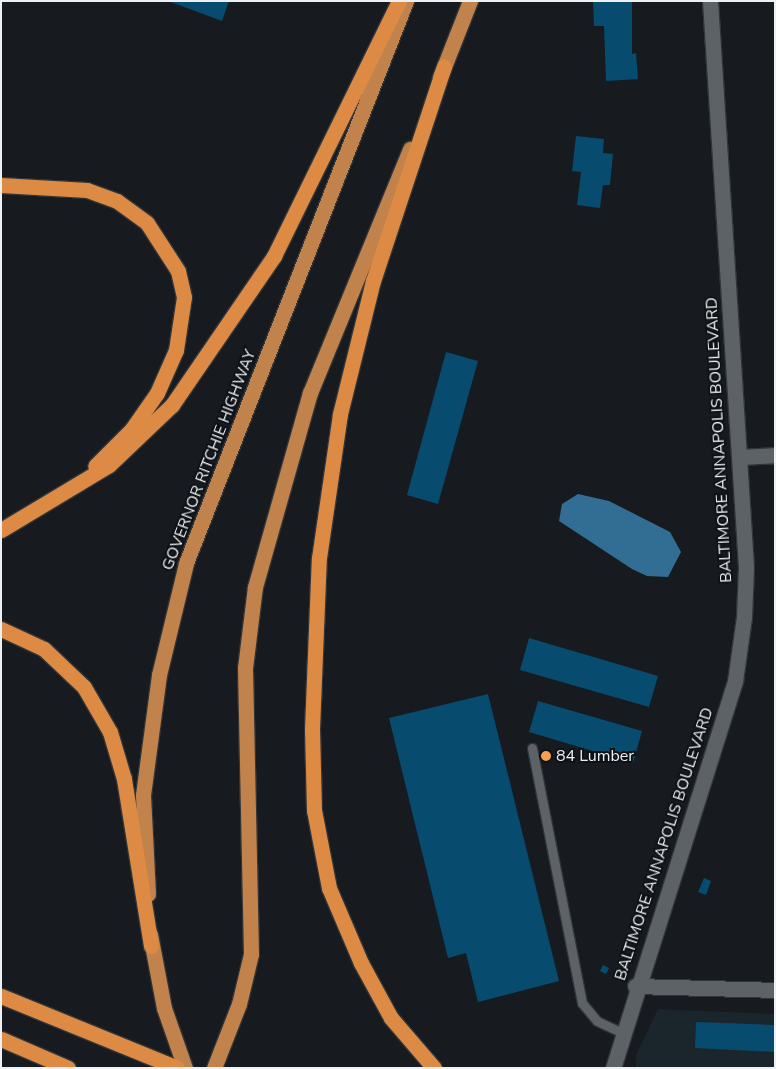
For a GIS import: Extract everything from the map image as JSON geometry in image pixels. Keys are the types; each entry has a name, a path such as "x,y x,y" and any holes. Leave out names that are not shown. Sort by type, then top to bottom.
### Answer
{"highway":[{"path":"1,530 71,490 135,444 172,405 274,256 399,1"},
{"name":"GOVERNOR RITCHIE HIGHWAY","path":"185,1068 164,1008 151,946 143,795 159,675 186,563 406,1"},
{"path":"214,1068 239,1004 251,954 245,668 255,586 310,393 470,1"},
{"path":"434,1068 391,1018 361,964 329,888 314,810 312,729 319,558 340,414 373,281 444,66"},
{"path":"1,185 87,190 118,202 147,223 180,280 184,297 176,350 157,393 132,429 71,490"},
{"path":"1,629 44,649 84,687 110,732 124,779 151,946"},
{"path":"1,996 177,1068"},
{"path":"1,1039 68,1068"}],"street":[{"name":"BALTIMORE ANNAPOLIS BOULEVARD","path":"613,1068 621,1032 735,681 746,567 710,1"},
{"path":"739,457 775,455"},
{"path":"636,986 775,990"}],"lane":[{"path":"532,748 582,1003 597,1021 621,1032"}],"shaded area":[{"path":"658,1009 775,1014 775,1068 636,1068 636,1055"}],"water":[{"path":"578,494 609,501 670,532 681,552 668,577 647,576 632,569 559,521 562,504"}],"building":[{"path":"168,1 229,1 222,21"},
{"path":"593,1 632,1 632,54 636,53 638,79 606,81 604,26 594,26"},
{"path":"576,136 604,139 603,153 613,154 610,185 603,185 600,208 577,205 581,172 572,171"},
{"path":"446,352 478,361 438,504 407,495"},
{"path":"529,638 658,676 649,707 520,670"},
{"path":"488,694 559,981 478,1002 466,953 448,958 389,718"},
{"path":"538,701 642,731 633,763 529,732"},
{"path":"704,878 711,881 706,895 698,892"},
{"path":"603,965 609,968 606,974 600,971"},
{"path":"696,1022 775,1025 775,1052 695,1048"}],"place":[{"name":"84 Lumber","path":"546,756"}]}
